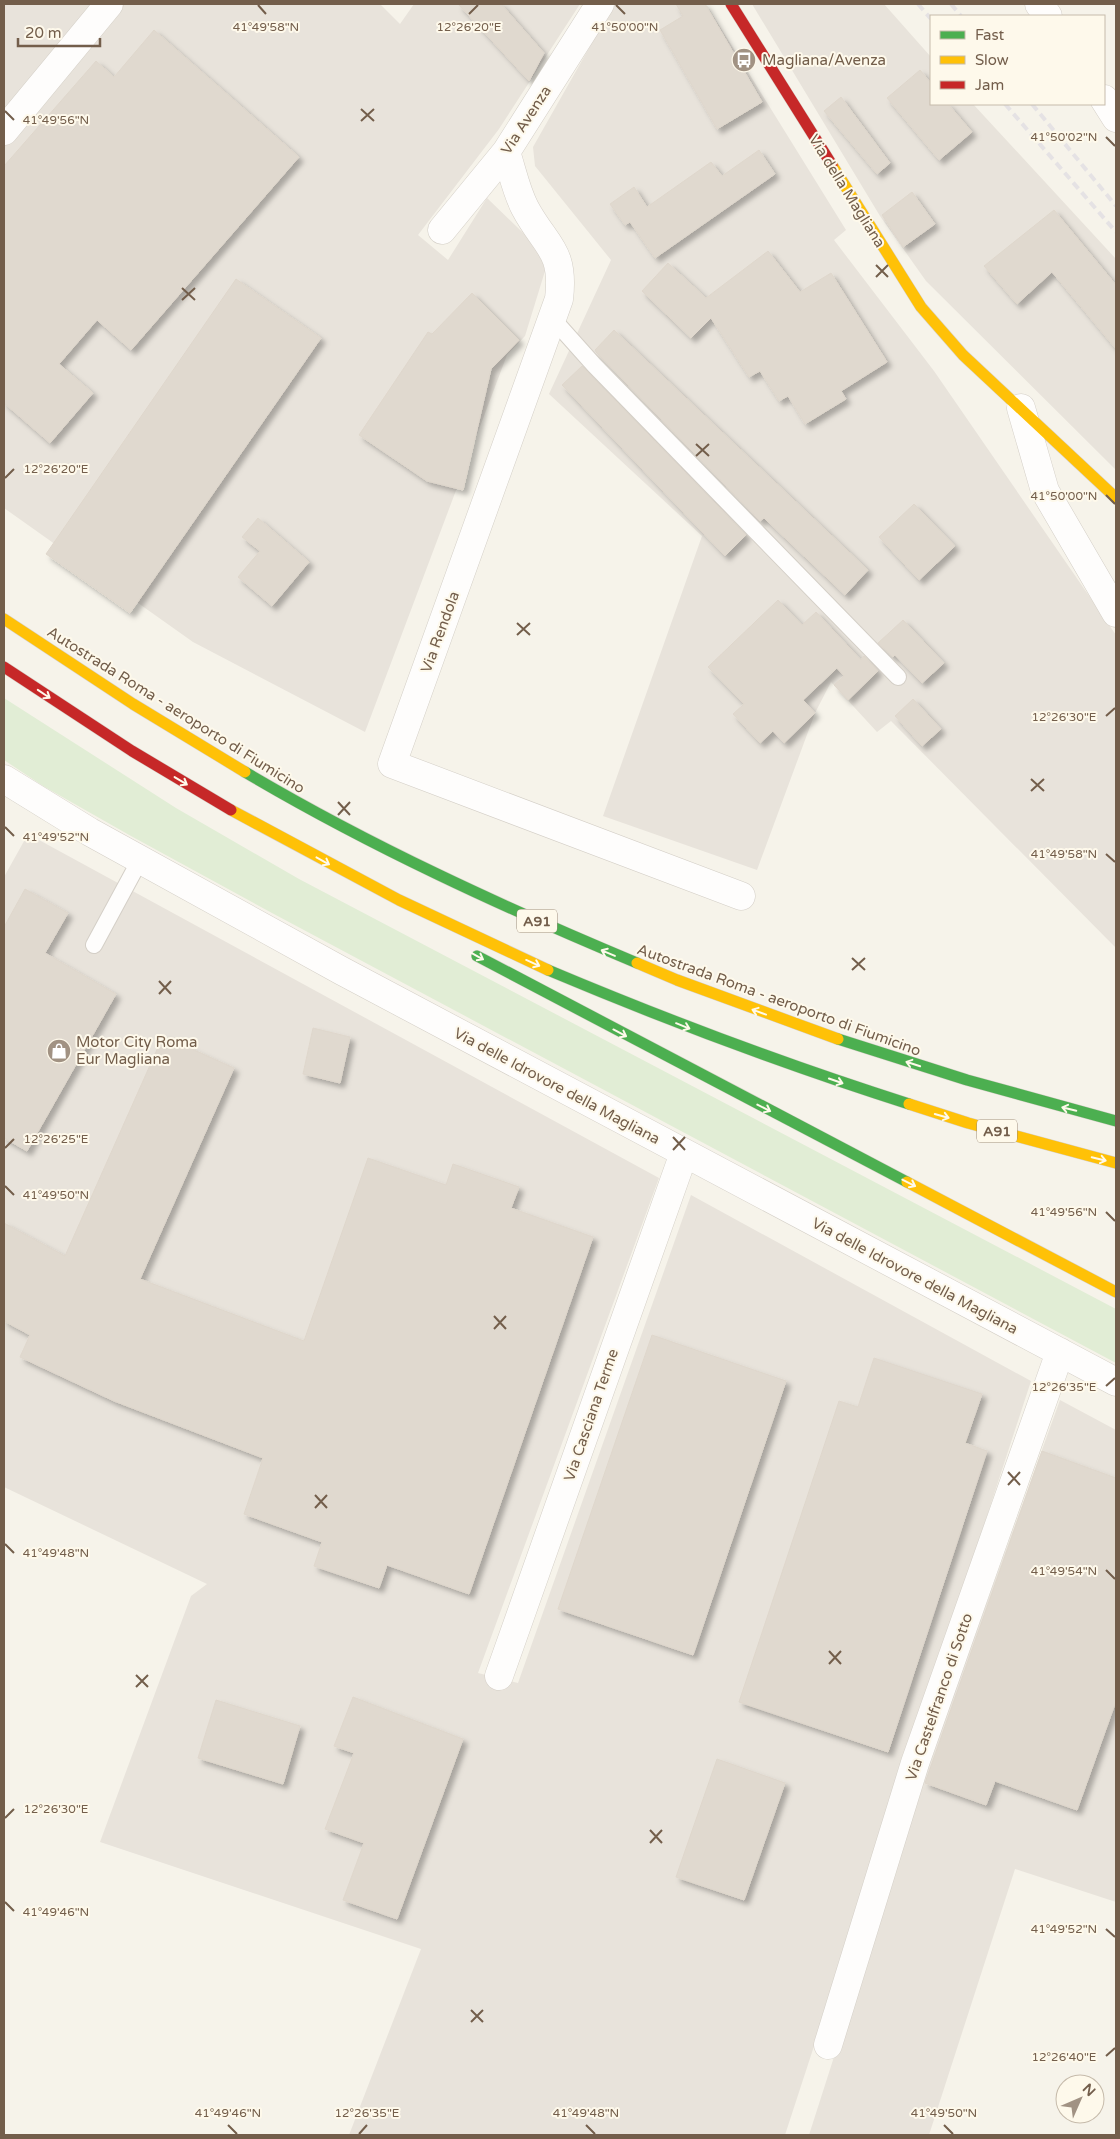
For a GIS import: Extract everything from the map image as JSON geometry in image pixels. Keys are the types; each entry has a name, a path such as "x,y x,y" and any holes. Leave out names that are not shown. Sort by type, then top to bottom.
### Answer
{"main road":[{"name":"Via della Magliana","path":"731,4 921,308 963,355 1116,498"},
{"name":"Autostrada Roma - aeroporto di Fiumicino","path":"4,619 136,707 293,801 401,858 512,910 674,980 813,1031 948,1076 1116,1121"},
{"name":"A91","path":"4,667 143,758 347,874 546,969 711,1036 812,1073 937,1114 1116,1163"},
{"path":"347,874 434,930"},
{"path":"466,950 1116,1292"}],"street":[{"path":"4,131 109,4"},
{"name":"Via Avenza","path":"442,230 506,152 600,4"},
{"path":"1039,4 1047,15"},
{"path":"1105,101 1116,118"},
{"name":"Via Rendola","path":"506,152 524,208 555,253 561,281 559,299 392,764 741,896"},
{"path":"1021,408 1045,491 1116,613"},
{"name":"Via delle Idrovore della Magliana","path":"4,779 90,832 140,860 684,1153 1116,1382"},
{"name":"Via Casciana Terme","path":"499,1676 684,1153"},
{"name":"Via Castelfranco di Sotto","path":"828,2045 915,1763 1060,1352"}],"lane":[{"path":"552,318 594,365 898,677"},
{"path":"94,945 140,860"}],"shaded area":[{"path":"4,4 380,4 400,24 414,4 580,4 499,129 418,235 448,260 487,198 549,258 525,336 507,355 365,732 193,642 4,508"},
{"path":"614,4 706,4 846,230 834,240 934,371 1116,635 1116,948 891,721 877,732 831,682 815,713 757,870 603,816 702,536 549,394 611,260 535,166 533,147"},
{"path":"752,4 884,4 930,56 930,105 974,105 1116,259 1116,470 926,281 880,216"},
{"path":"28,834 659,1178 478,1673 518,1683 691,1195 1031,1381 785,2135 349,2135 421,1949 100,1842 191,1596 207,1584 4,1487 4,877"},
{"path":"1060,1400 1116,1430 1116,1902 1015,1869 929,2135 809,2135 922,1782"}],"green space":[{"path":"4,698 176,808 299,879 1116,1309 1116,1363 272,913 43,786 4,760"}],"building":[{"path":"458,4 501,4 544,53 529,81"},
{"path":"676,4 705,4 762,102 717,129 660,30 683,16"},
{"path":"154,30 299,157 131,350 97,320 59,364 93,393 50,443 4,403 4,166 96,61 114,77"},
{"path":"920,70 930,82 930,105 949,105 972,132 939,160 887,98"},
{"path":"841,97 890,163 877,174 824,111"},
{"path":"759,150 775,174 655,258 630,222 625,225 610,204 634,187 647,207 711,162 722,176"},
{"path":"912,192 935,224 903,247 882,215"},
{"path":"1054,210 1116,285 1116,349 1052,272 1017,304 984,266"},
{"path":"768,251 800,292 831,273 887,362 841,391 846,399 805,424 788,396 779,401 760,371 749,377 711,318 691,338 642,291 668,263 706,298"},
{"path":"236,279 321,338 130,613 46,554"},
{"path":"472,293 519,340 491,369 463,490 427,481 359,435 428,332 432,334"},
{"path":"614,330 868,570 845,595 764,518 760,521 596,352 595,350"},
{"path":"582,366 746,535 725,556 562,385"},
{"path":"914,504 955,546 919,580 879,537"},
{"path":"258,518 309,562 272,606 238,577 260,551 242,537"},
{"path":"778,600 802,625 816,612 861,660 864,656 878,671 848,700 834,685 844,676 837,668 803,700 815,713 784,743 773,731 760,743 733,714 744,704 708,667"},
{"path":"903,620 944,663 922,683 895,655 893,657 878,643"},
{"path":"913,699 941,729 922,746 895,716"},
{"path":"25,889 68,913 45,953 116,994 27,1151 4,1138 4,927"},
{"path":"313,1028 350,1037 340,1083 303,1074"},
{"path":"163,1036 234,1068 140,1279 304,1341 368,1158 446,1185 453,1164 519,1187 511,1208 593,1237 469,1594 387,1565 379,1588 314,1566 322,1542 244,1514 263,1458 114,1401 20,1357 30,1335 4,1321 4,1223 65,1256"},
{"path":"652,1335 786,1381 693,1655 558,1609"},
{"path":"874,1358 982,1394 965,1443 987,1451 888,1752 739,1702 839,1401 858,1407"},
{"path":"1042,1451 1116,1478 1116,1701 1077,1810 995,1781 986,1805 925,1783"},
{"path":"353,1697 463,1739 397,1919 343,1900 364,1843 325,1829 354,1753 334,1746"},
{"path":"216,1700 300,1726 283,1784 198,1758"},
{"path":"717,1759 785,1783 744,1900 676,1877"}],"railway":[{"path":"918,4 930,18"},
{"path":"951,4 960,15"},
{"path":"1006,105 1116,232"},
{"path":"1033,105 1116,206"}],"traffic: fast":[{"path":"245,772 340,825 438,874 537,920 637,963"},
{"path":"477,956 907,1182"},
{"path":"548,970 637,1007 727,1041 817,1074 909,1104"},
{"path":"838,1039 967,1080 1116,1121"}],"traffic: slow":[{"path":"832,165 921,307 963,355 1116,498"},
{"path":"4,619 133,704 245,772"},
{"path":"231,810 399,900 548,970"},
{"path":"637,963 677,980 838,1039"},
{"path":"909,1104 968,1123 1116,1163"},
{"path":"907,1182 1116,1292"}],"traffic: jam":[{"path":"731,4 832,165"},
{"path":"4,667 132,751 231,810"}],"place":[{"name":"Magliana/Avenza","path":"744,60"},
{"name":"Motor City Roma Eur Magliana","path":"59,1051"}]}
